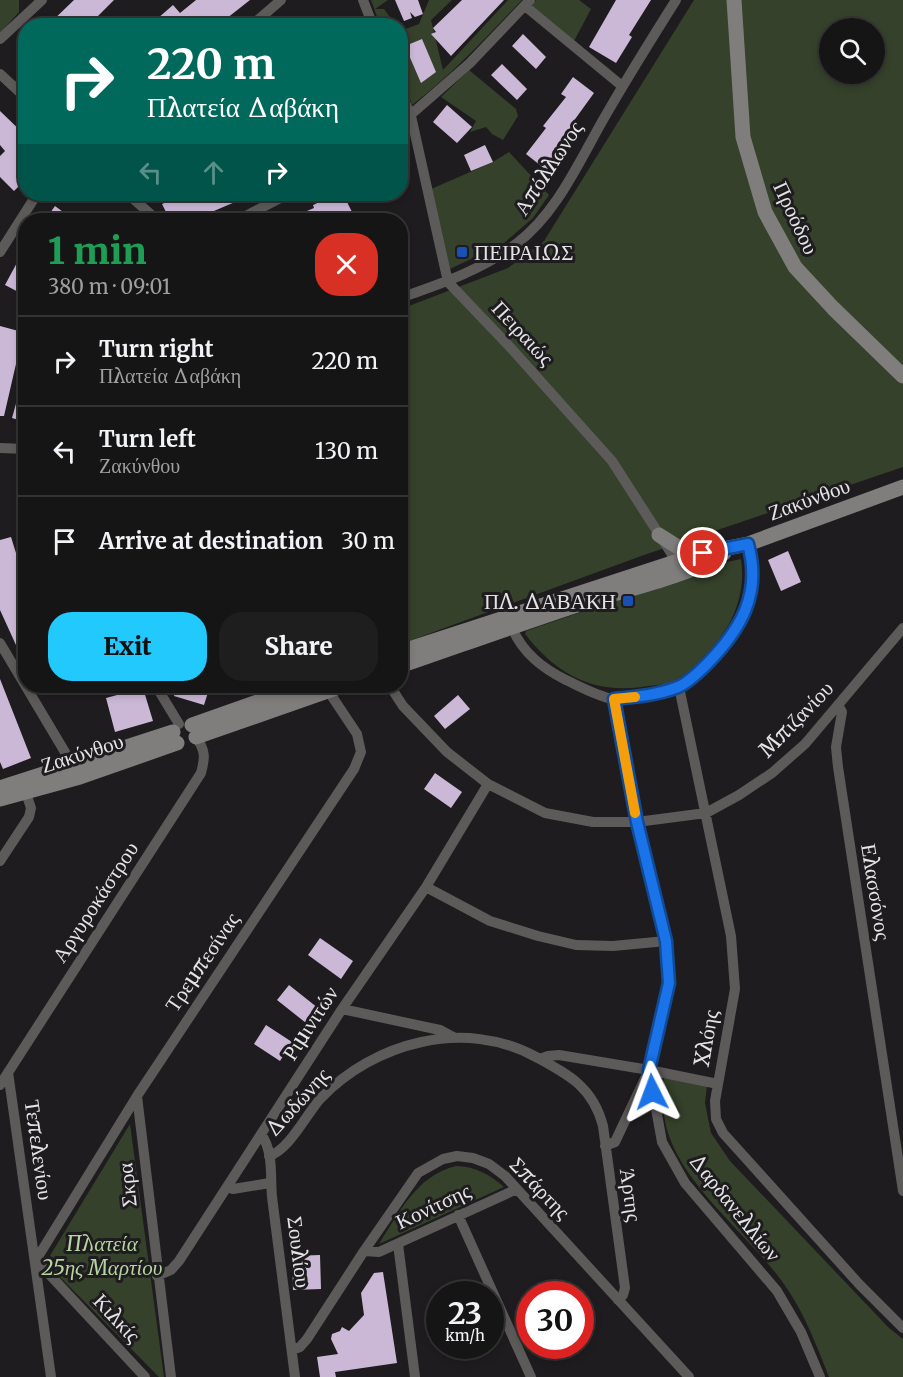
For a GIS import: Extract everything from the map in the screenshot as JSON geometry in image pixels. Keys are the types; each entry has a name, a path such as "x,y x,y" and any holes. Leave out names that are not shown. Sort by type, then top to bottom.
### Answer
{"street":[{"path":"23,18 42,0"},
{"path":"260,18 281,0"},
{"path":"363,0 370,18"},
{"name":"Απόλλωνος","path":"408,295 448,282 497,257 517,244 536,226 560,193 622,86 676,0"},
{"name":"Προόδου","path":"734,0 743,137 765,212 795,267 832,308 903,376"},
{"path":"408,118 470,63 527,3 622,86"},
{"path":"0,39 18,22"},
{"path":"0,74 18,91"},
{"path":"408,109 448,282"},
{"path":"136,201 149,213"},
{"path":"251,213 275,201"},
{"path":"0,252 18,224"},
{"name":"Πειραιώς","path":"448,282 510,347 612,461 681,567"},
{"path":"0,448 18,449"},
{"name":"Ζακύνθου","path":"408,663 681,567 703,553 748,544 903,486"},
{"path":"662,539 681,549 703,553"},
{"path":"657,569 664,552 662,539"},
{"path":"512,628 518,641 544,669 581,687 614,699 640,697 679,687 701,670 726,644 744,616 752,586 752,558 748,544"},
{"name":"Ζακύνθου","path":"408,649 657,569 706,564 729,549"},
{"name":"Μπιζανίου","path":"395,693 447,752 488,784 545,813 593,822 637,822 706,813 772,773 805,744 903,628"},
{"path":"0,643 18,673"},
{"name":"Χλόης","path":"679,687 731,936 735,989 715,1101 716,1119 723,1133 867,1292 903,1328"},
{"path":"30,693 76,771"},
{"name":"Αργυροκάστρου","path":"0,1085 201,774 205,757 201,744 183,732 160,693"},
{"name":"Ζακύνθου","path":"0,799 24,787 76,771 285,693"},
{"name":"Ζακύνθου","path":"183,732 312,693"},
{"name":"Τρεμπεσίνας","path":"36,1260 137,1096 354,768 361,752 357,734 335,693"},
{"name":"Δαρδανελλίων","path":"614,699 637,822 666,941 669,983 649,1070 662,1142 685,1183 777,1291 801,1332 820,1377"},
{"name":"Ελασσόνος","path":"838,705 842,712 836,747 838,767 900,1157 903,1191"},
{"name":"Ριμινιτών","path":"157,1276 171,1270 179,1261 342,1009 426,887 488,784"},
{"path":"0,861 29,817 31,808 24,787"},
{"name":"Ζακύνθου","path":"0,788 24,787"},
{"path":"426,887 490,921 576,945 613,946 666,941"},
{"name":"Δωδώνης","path":"342,1009 440,1030 453,1037 524,1050 568,1074 593,1100 601,1117 605,1146"},
{"name":"Δωδώνης","path":"269,1156 280,1151 319,1100 356,1068 391,1051 453,1037"},
{"name":"Δωδώνης","path":"540,1059 559,1055 718,1084"},
{"name":"Άρτης","path":"618,1300 625,1288 605,1146 615,1142 649,1070"},
{"name":"Τεπελενίου","path":"8,1072 51,1377"},
{"name":"Σκρα","path":"137,1096 171,1377"},
{"name":"Σουλίου","path":"261,1134 267,1142 269,1156 270,1183 295,1377"},
{"name":"Σπάρτης","path":"292,1350 300,1347 307,1339 405,1189 418,1173 443,1159 457,1156 473,1158 489,1164 505,1176 689,1377"},
{"path":"228,1187 233,1189 270,1183"},
{"name":"Κονίτσης","path":"364,1251 379,1252 517,1189"},
{"path":"458,1215 531,1377"},
{"path":"398,1244 415,1377"},
{"name":"Κιλκίς","path":"36,1260 145,1377"}],"green space":[{"path":"0,0 19,0 19,12 0,33"},
{"path":"371,0 388,0 375,9 384,9 391,18 377,18"},
{"path":"429,0 452,0 431,20 443,70 508,0 522,0 455,68 412,105 408,94 408,28 419,24"},
{"path":"536,0 579,0 591,9 574,41 531,6"},
{"path":"694,0 903,0 903,467 644,555 408,641 408,306 508,268 544,241"},
{"path":"469,70 516,109 518,116 503,140 492,134 486,127 470,132 476,121 441,97"},
{"path":"509,152 549,195 533,218 504,243 448,270 431,189 491,163"},
{"path":"741,559 740,593 728,625 695,666 683,676 668,683 629,688 594,685 564,671 538,649 525,634 526,631"},
{"path":"664,1074 708,1078 705,1103 711,1133 730,1161 889,1328 903,1339 903,1377 829,1377 806,1321 788,1290 755,1249 716,1207 682,1163 670,1139 664,1115"},
{"name":"Πλατεία 25ης Μαρτίου","path":"130,1124 164,1377 159,1377 52,1269 48,1259"},
{"path":"456,1166 482,1172 504,1187 379,1244 402,1208 420,1186 442,1171"}],"building":[{"path":"74,0 114,0 96,18 55,18"},
{"path":"196,0 250,0 227,18 158,18 173,5 180,13"},
{"path":"395,0 418,0 423,14 415,17 410,12 412,18 403,18"},
{"path":"462,0 504,0 451,56 431,34 436,32 433,28"},
{"path":"616,0 651,0 629,35 632,37 616,63 589,47"},
{"path":"523,34 546,57 536,69 512,46"},
{"path":"422,39 436,72 421,83 408,53 408,45"},
{"path":"502,64 527,89 517,100 491,75"},
{"path":"573,77 594,93 573,122 582,130 550,173 526,154 546,128 543,126 566,97 561,94"},
{"path":"447,105 472,127 457,143 433,122"},
{"path":"0,111 18,128 18,166 16,168 18,187 14,191 0,177 0,156 5,151 0,145"},
{"path":"485,145 493,162 471,171 464,155"},
{"path":"169,201 237,201 209,213 166,213 162,204"},
{"path":"322,201 346,201 352,213 302,213 314,208 313,205"},
{"path":"55,206 64,213 50,213"},
{"path":"18,261 18,292 5,285"},
{"path":"0,326 18,331 18,364 16,364 4,416 0,416"},
{"path":"17,400 18,420 12,418"},
{"path":"11,537 18,559 18,649 0,610 0,540"},
{"path":"788,551 801,582 781,591 768,560"},
{"path":"0,679 31,758 3,769 0,762"},
{"path":"124,693 145,693 153,721 115,732 106,698"},
{"path":"175,693 208,693 204,705 174,696"},
{"path":"458,695 470,709 445,729 434,716"},
{"path":"435,773 462,792 451,808 424,789"},
{"path":"320,938 353,961 341,979 308,955"},
{"path":"289,985 318,1008 306,1023 277,1000"},
{"path":"266,1025 292,1042 280,1061 254,1044"},
{"path":"320,1255 321,1289 293,1290 292,1256"},
{"path":"383,1272 397,1363 335,1372 336,1377 320,1377 317,1357 338,1354 331,1339 332,1334 340,1331 342,1327 349,1331 364,1315 361,1293 374,1273"}],"slow traffic":[{"path":"635,697 614,699 635,813"}],"place":[{"name":"ΠΕΙΡΑΙΩΣ","path":"462,252"},
{"name":"ΠΛ. ΔΑΒΑΚΗ","path":"628,601"}],"route":[{"path":"652,1092 649,1070 669,983 666,941 637,822 614,699 640,697 679,687 701,670 726,644 744,616 752,586 752,558 748,544 703,553"}]}
